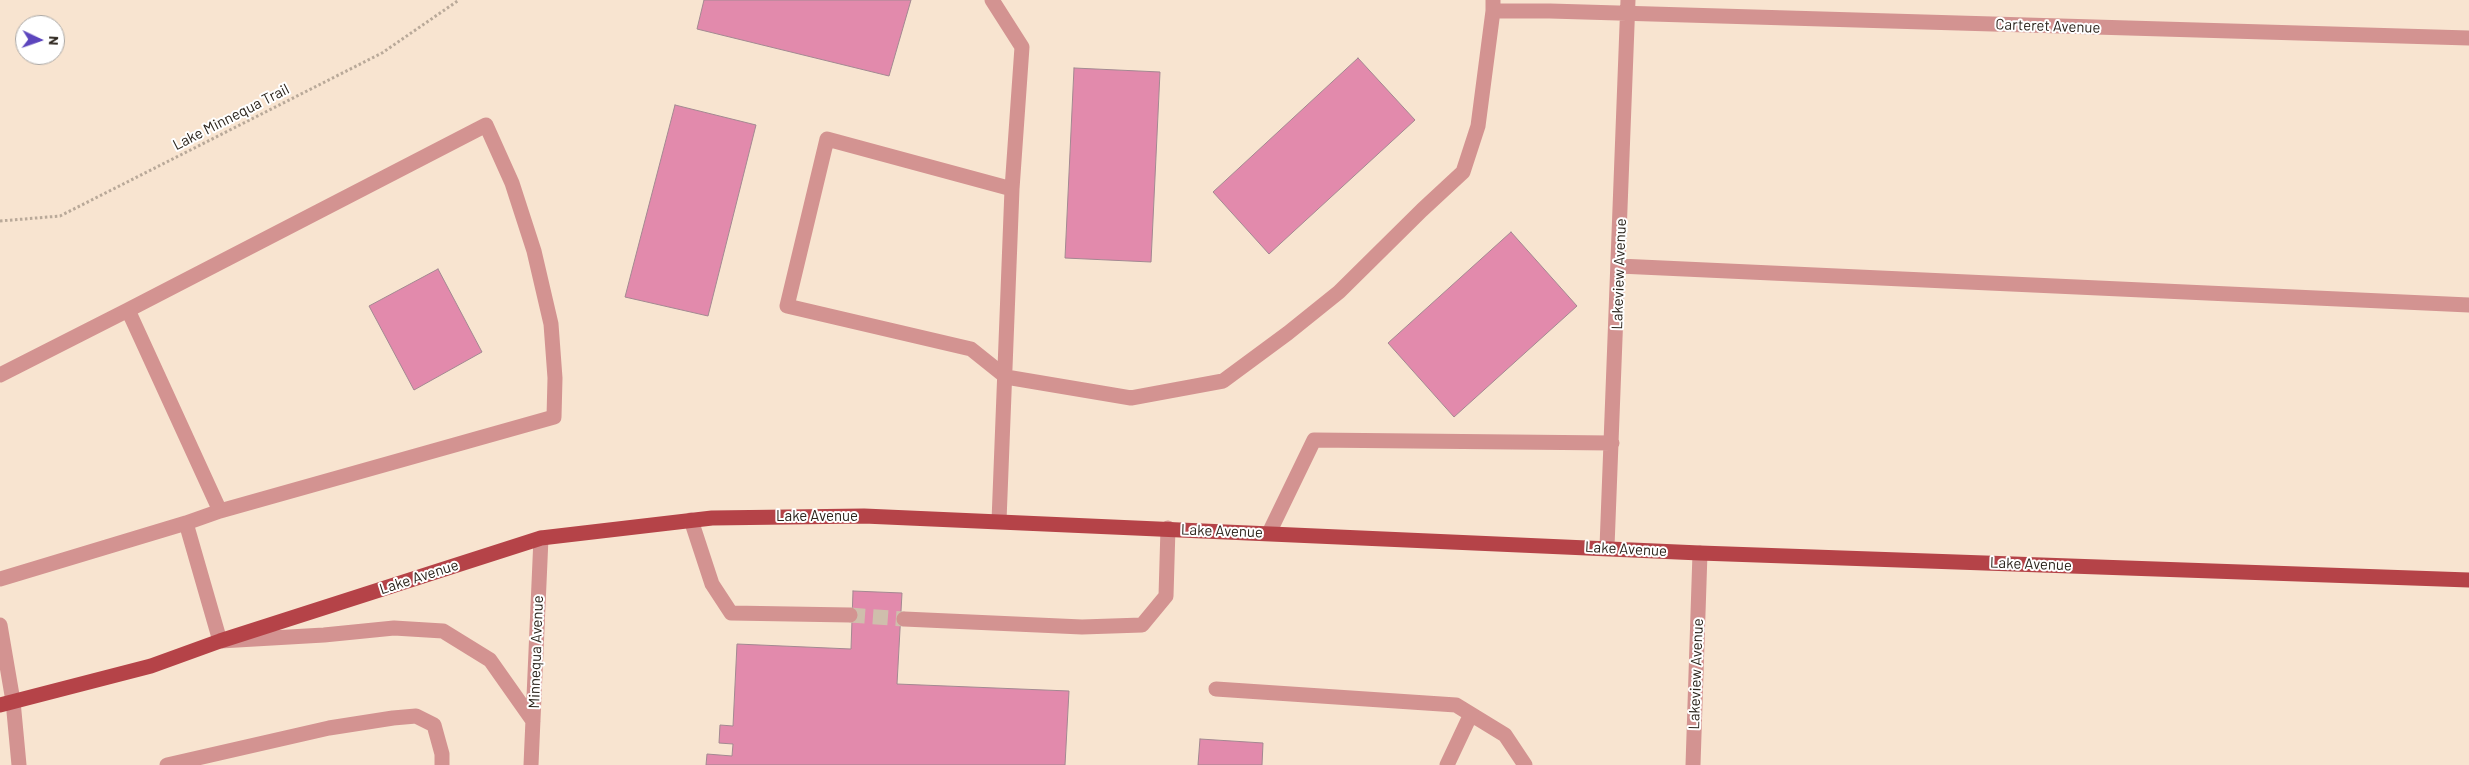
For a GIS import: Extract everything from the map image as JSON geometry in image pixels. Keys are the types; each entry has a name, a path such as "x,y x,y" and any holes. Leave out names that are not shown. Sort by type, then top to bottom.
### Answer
{"main road":[{"name":"Lake Avenue","path":"7,703 151,666 220,640 541,538 712,518 825,516 999,521 1607,547 1700,553 2469,580"}],"street":[{"path":"992,0 1022,47 1012,190 999,521"},
{"path":"1012,190 827,139 787,306 971,349 1006,377 1131,398 1223,381 1339,292 1463,172 1478,126 1493,6"},
{"name":"Carteret Avenue","path":"1493,6 1628,6 2469,38"},
{"name":"Lakeview Avenue","path":"1607,547 1628,6"},
{"path":"0,375 486,125 512,183 526,226 551,324 555,378 554,417 220,510 186,523 0,579"},
{"path":"1619,266 2469,305"},
{"path":"128,310 220,510"},
{"path":"1269,533 1314,440 1612,443"},
{"path":"690,520 712,584 731,613 850,615"},
{"path":"186,523 220,640 324,635 394,628 443,631 490,660 533,721"},
{"path":"904,618 1082,628 1142,625 1166,596 1168,528"},
{"name":"Minnequa Avenue","path":"531,765 541,538"},
{"name":"Lakeview Avenue","path":"1693,765 1700,553"},
{"path":"0,625 7,703 20,765"},
{"path":"1216,690 1456,705 1505,735 1525,765"},
{"path":"1447,765 1471,714"},
{"path":"168,765 329,728 416,716 434,725 442,754 442,765"}],"path":[{"name":"Lake Minnequa Trail","path":"0,221 60,216 382,53 459,0"}],"building":[{"path":"704,0 911,0 889,76 697,29"},
{"path":"1358,58 1415,120 1269,254 1213,192"},
{"path":"1074,68 1160,72 1151,262 1065,258"},
{"path":"675,105 756,125 708,316 625,297"},
{"path":"1511,232 1577,306 1454,417 1388,343"},
{"path":"438,269 482,352 414,390 369,306"},
{"path":"853,591 902,593 897,684 1069,691 1065,765 706,765 707,754 732,756 733,744 719,743 720,725 733,726 737,644 851,649"},
{"path":"1200,739 1263,743 1262,765 1198,765"}],"tunnel":[{"path":"850,615 904,619"}]}
